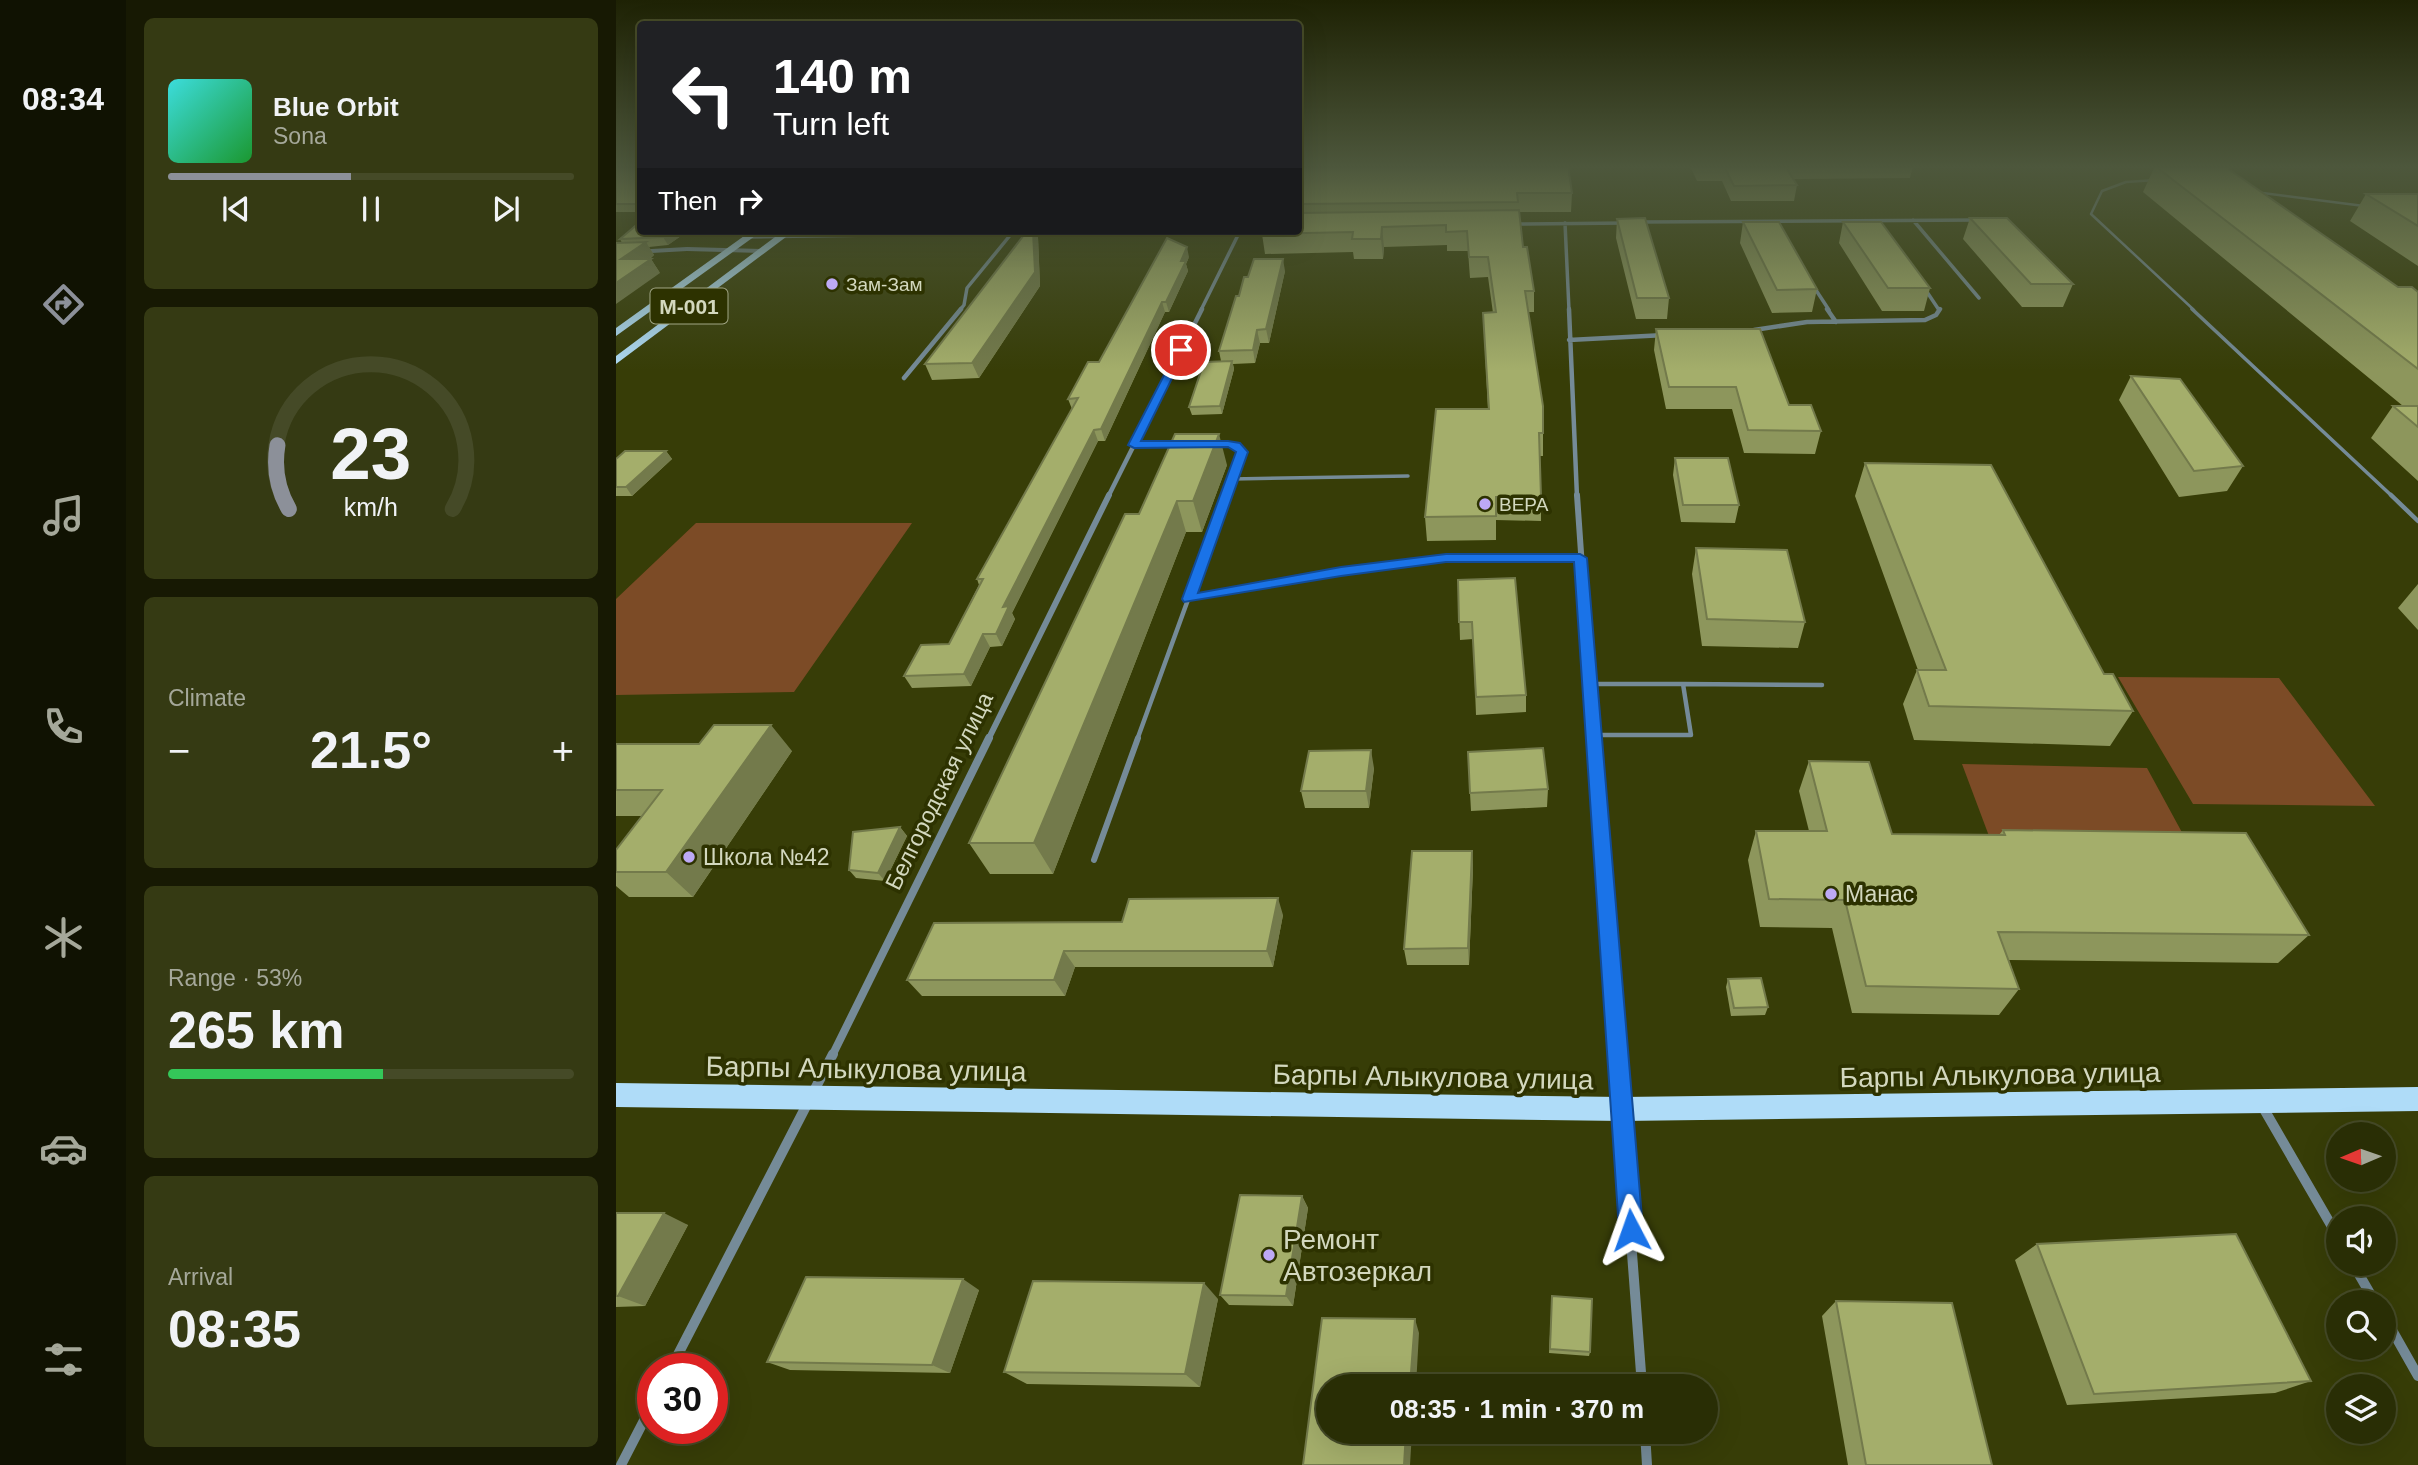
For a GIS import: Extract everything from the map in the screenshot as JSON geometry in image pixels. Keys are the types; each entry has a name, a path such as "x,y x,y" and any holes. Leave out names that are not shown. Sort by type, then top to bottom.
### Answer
{"main road":[{"name":"M-001","path":"616,333 752,235"},
{"name":"M-001","path":"616,361 784,235"},
{"name":"Барпы Алыкулова улица","path":"616,1096 1622,1109 2418,1099"}],"street":[{"path":"1565,234 1580,558 1641,1374"},
{"path":"1925,234 1979,298"},
{"path":"904,378 964,305 967,288 1010,235"},
{"name":"Белгородская улица","path":"679,1353 811,1099 1238,235"},
{"path":"616,253 687,249 762,251"},
{"path":"1807,277 1836,322"},
{"path":"1741,331 1836,322 1925,320 1936,316 1940,309 1919,280"},
{"path":"1569,340 1679,334"},
{"path":"2260,1102 2326,1216"},
{"path":"2396,1337 2418,1376"},
{"path":"621,1465 637,1434"},
{"path":"1646,1444 1647,1465"}],"lane":[{"path":"2113,234 2418,520"},
{"path":"1134,445 1188,444"},
{"path":"1094,860 1242,452 1236,446 1214,444"},
{"path":"1232,479 1408,476"},
{"path":"1189,599 1341,571 1446,558 1580,558"},
{"path":"1589,684 1822,685"},
{"path":"1593,734 1691,736 1683,684"}],"shaded area":[{"path":"696,523 912,523 794,692 616,695 616,599"},
{"path":"2118,677 2279,678 2375,806 2193,804"},
{"path":"1962,764 2147,768 2191,849 1992,844"}],"building":[{"path":"625,234 666,235 663,237 620,239"},
{"path":"1353,234 1381,234 1381,239 1352,239"},
{"path":"1467,234 1522,234 1523,247 1527,247 1534,291 1525,291 1543,406 1543,433 1539,433 1541,497 1496,497 1496,516 1425,517 1436,409 1489,409 1483,313 1496,312 1488,257 1469,257"},
{"path":"1621,234 1650,234 1669,298 1637,298"},
{"path":"1749,234 1786,234 1817,289 1777,290"},
{"path":"1851,234 1890,234 1930,288 1888,288"},
{"path":"1985,234 2023,234 2073,284 2031,284"},
{"path":"2244,234 2322,234 2398,287 2412,287 2418,292 2418,369"},
{"path":"1024,235 1033,235 1035,272 972,363 925,364"},
{"path":"1167,238 1187,247 1181,261 1186,261 1166,302 1162,302 1101,429 1094,430 1003,607 1009,606 996,634 983,634 964,674 904,676 921,645 949,644 983,579 977,579 1078,398 1068,399 1088,362 1099,362"},
{"path":"646,242 621,259 651,259 616,283 616,243"},
{"path":"1254,259 1283,259 1266,329 1257,330 1253,350 1219,351 1236,296 1239,296 1244,277 1248,277"},
{"path":"1656,329 1760,329 1789,405 1811,405 1821,431 1748,430 1736,387 1669,387"},
{"path":"1232,361 1220,406 1189,407 1204,362"},
{"path":"2131,376 2180,379 2243,466 2194,471"},
{"path":"2393,406 2418,406 2418,427"},
{"path":"1175,434 1219,434 1193,501 1177,501 1034,843 969,843 1125,514 1139,514"},
{"path":"625,451 666,451 626,487 616,487 616,459"},
{"path":"1675,458 1728,458 1739,505 1683,505"},
{"path":"1865,463 1991,465 2104,674 2113,674 2133,711 1929,706 1917,670 1946,670"},
{"path":"1696,548 1787,550 1805,622 1707,619"},
{"path":"1515,578 1526,695 1476,697 1472,622 1459,622 1458,580"},
{"path":"714,725 771,725 666,872 616,872 616,850 662,790 616,790 616,744 699,744"},
{"path":"1543,748 1548,789 1470,793 1468,752"},
{"path":"1371,750 1366,791 1301,791 1309,751"},
{"path":"1809,761 1869,762 1892,834 2005,835 2003,830 2246,833 2309,935 1998,932 2019,989 1866,986 1845,900 1769,899 1756,831 1827,831"},
{"path":"900,827 878,873 849,870 853,832"},
{"path":"1412,851 1472,851 1468,948 1404,949"},
{"path":"1278,898 1267,951 1064,951 1054,980 907,980 934,923 1122,922 1129,899"},
{"path":"1761,978 1768,1007 1734,1008 1728,979"},
{"path":"1240,1195 1302,1196 1286,1296 1220,1295"},
{"path":"616,1213 664,1213 618,1296 616,1296"},
{"path":"2236,1234 2311,1381 2094,1394 2037,1244"},
{"path":"806,1277 963,1279 932,1365 767,1362"},
{"path":"1033,1281 1204,1283 1185,1374 1004,1372"},
{"path":"1552,1296 1592,1299 1590,1352 1550,1349"},
{"path":"1836,1301 1952,1303 1992,1465 1866,1465"},
{"path":"1322,1318 1415,1319 1411,1374 1316,1374 1316,1444 1405,1444 1404,1465 1303,1465"}],"place":[{"name":"Зам-Зам","path":"832,284"},
{"name":"ВЕРА","path":"1485,504"},
{"name":"Школа №42","path":"689,857"},
{"name":"Манас","path":"1831,894"},
{"name":"Ремонт Автозеркал","path":"1269,1255"}],"route":[{"path":"1181,350 1134,445 1228,444 1240,448 1242,452 1189,599 1341,571 1446,558 1580,558 1631,1230"}]}
